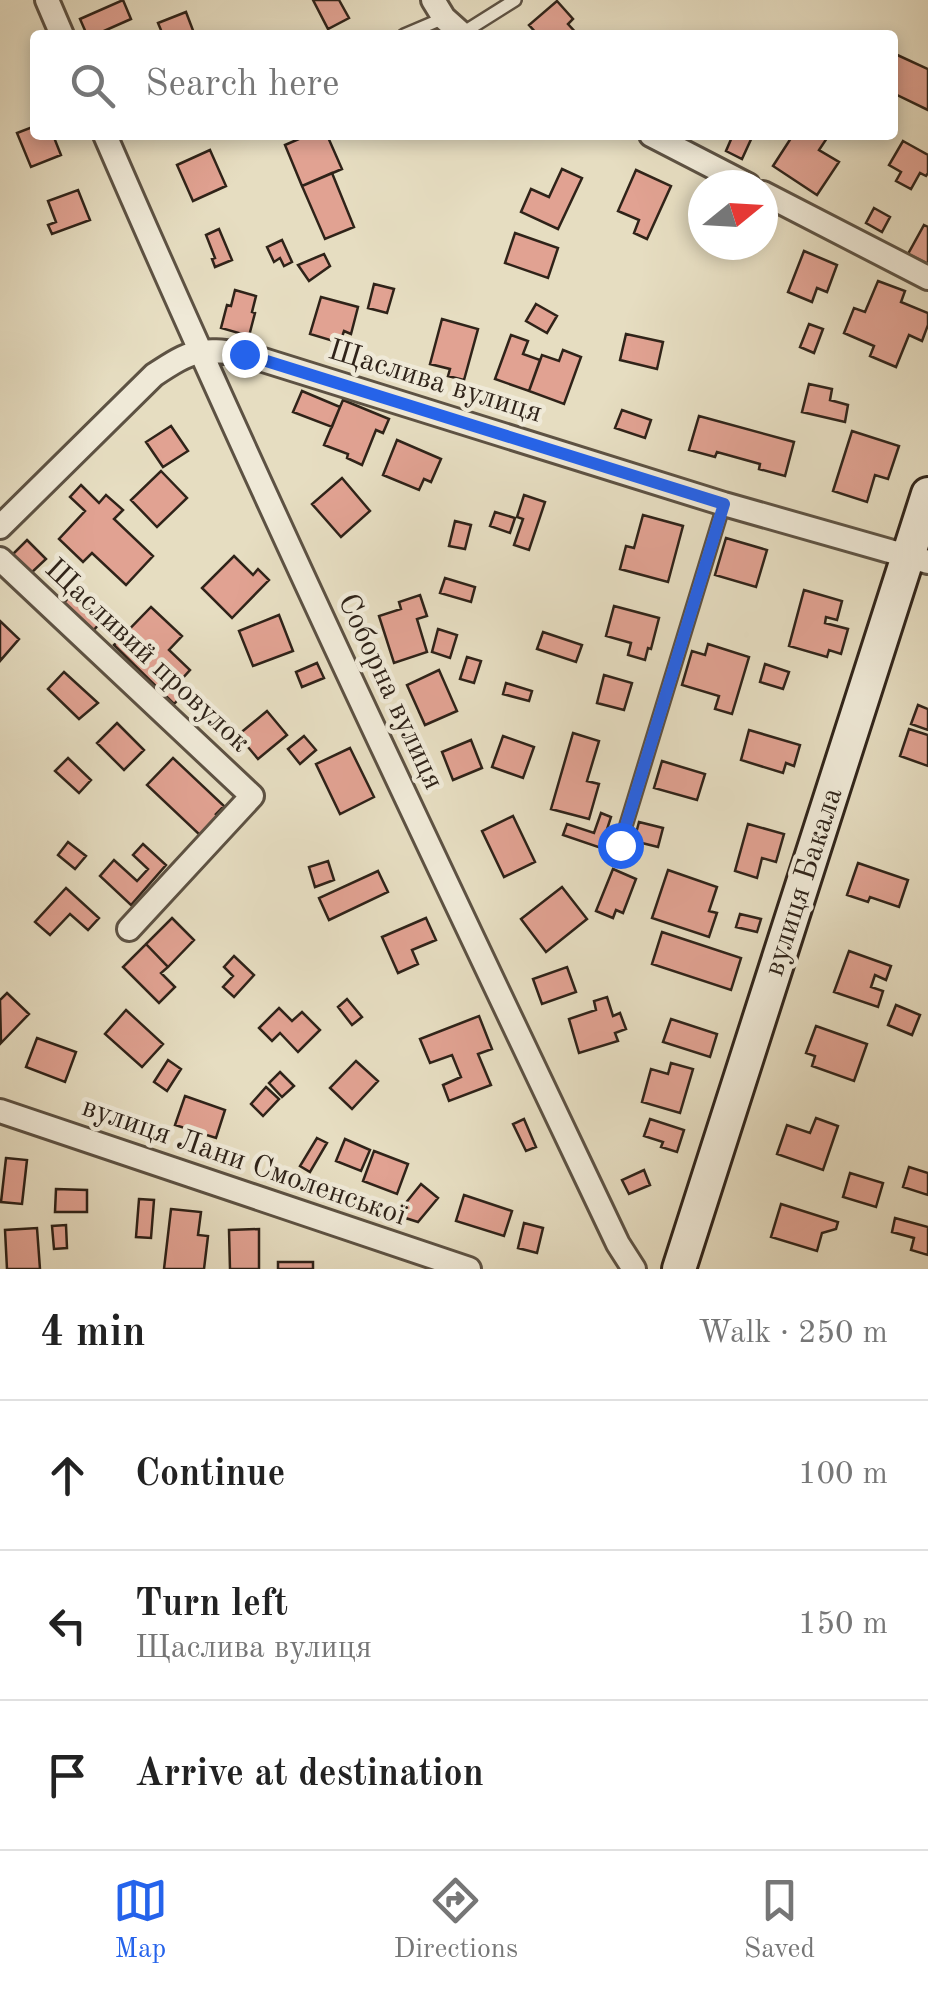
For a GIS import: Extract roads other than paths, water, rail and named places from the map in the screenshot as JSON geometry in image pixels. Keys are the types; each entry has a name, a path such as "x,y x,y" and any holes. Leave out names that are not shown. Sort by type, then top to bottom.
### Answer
{"street":[{"path":"46,0 60,30"},
{"name":"Соборна вулиця","path":"107,140 318,612 609,1226 634,1269"},
{"path":"662,140 719,170"},
{"path":"778,200 928,278"},
{"path":"0,527 154,375 198,350"},
{"name":"Щаслива вулиця","path":"198,350 244,354 724,504 918,559"},
{"name":"вулиця Бакала","path":"679,1269 918,559 928,494"},
{"name":"Щасливий провулок","path":"0,559 252,796 129,929"},
{"name":"вулиця Лани Смоленської","path":"0,1111 469,1269"}],"lane":[{"path":"422,30 515,0"},
{"path":"620,845 724,504"}]}
